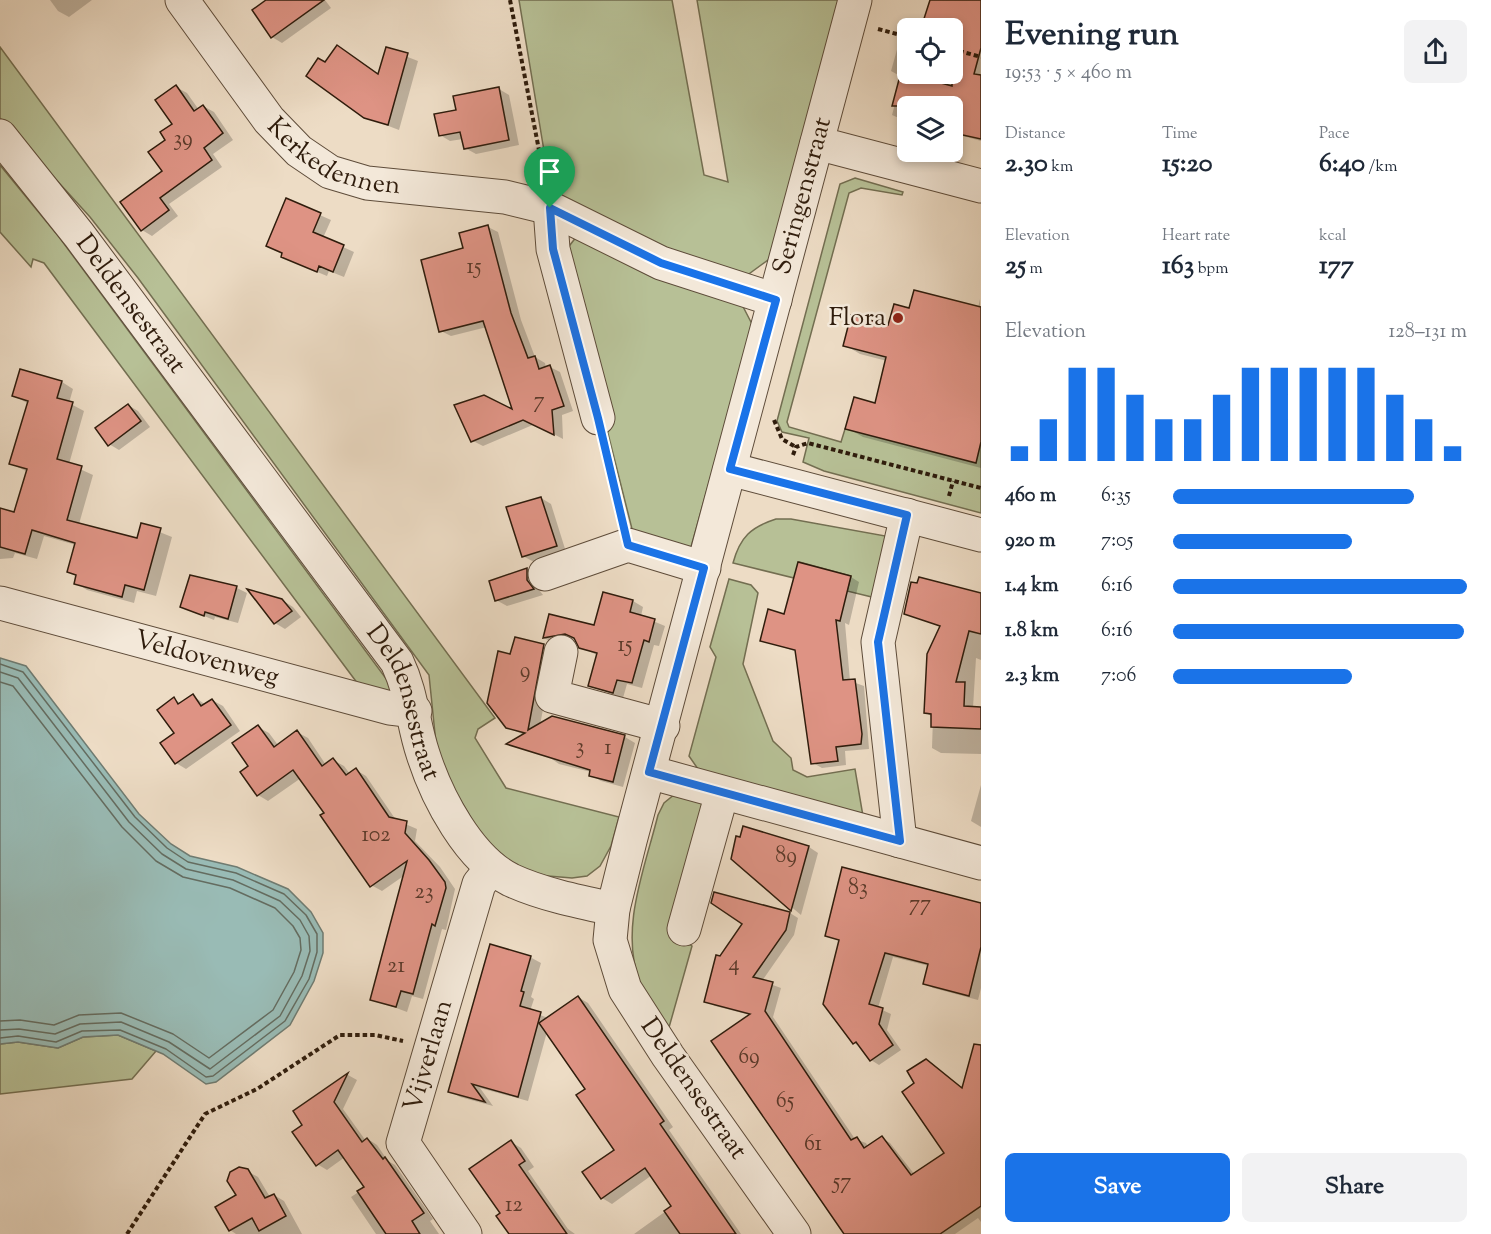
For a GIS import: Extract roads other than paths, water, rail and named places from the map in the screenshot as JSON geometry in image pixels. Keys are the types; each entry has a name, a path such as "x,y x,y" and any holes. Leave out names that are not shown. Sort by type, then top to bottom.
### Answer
{"street":[{"name":"Kerkedennen","path":"182,0 268,120 299,151 330,172 367,183 475,193 550,208 661,263 776,300"},
{"name":"Seringenstraat","path":"613,909 817,142 868,10"},
{"name":"Deldensestraat","path":"0,136 80,235 397,662 408,685 422,751 435,789 457,826 492,868 512,880 613,909 610,940 614,960 625,989 668,1056 794,1234"},
{"path":"817,142 981,186"},
{"path":"550,208 553,249 598,418"},
{"path":"730,469 981,535"},
{"path":"900,841 878,642 907,515"},
{"path":"545,574 628,545 704,568"},
{"name":"Veldovenweg","path":"0,603 390,708 415,711"},
{"path":"561,652 552,696 663,726"},
{"path":"649,772 981,863"},
{"path":"684,929 722,793"},
{"name":"Vijverlaan","path":"465,1234 403,1143 479,884 492,868"}],"water":[{"path":"0,658 26,666 139,814 171,844 190,856 237,867 288,889 311,912 323,933 323,953 314,981 290,1025 216,1082 206,1084 163,1054 118,1035 83,1037 58,1048 18,1042 0,1044"}],"place":[{"name":"Flora","path":"898,318"}]}
